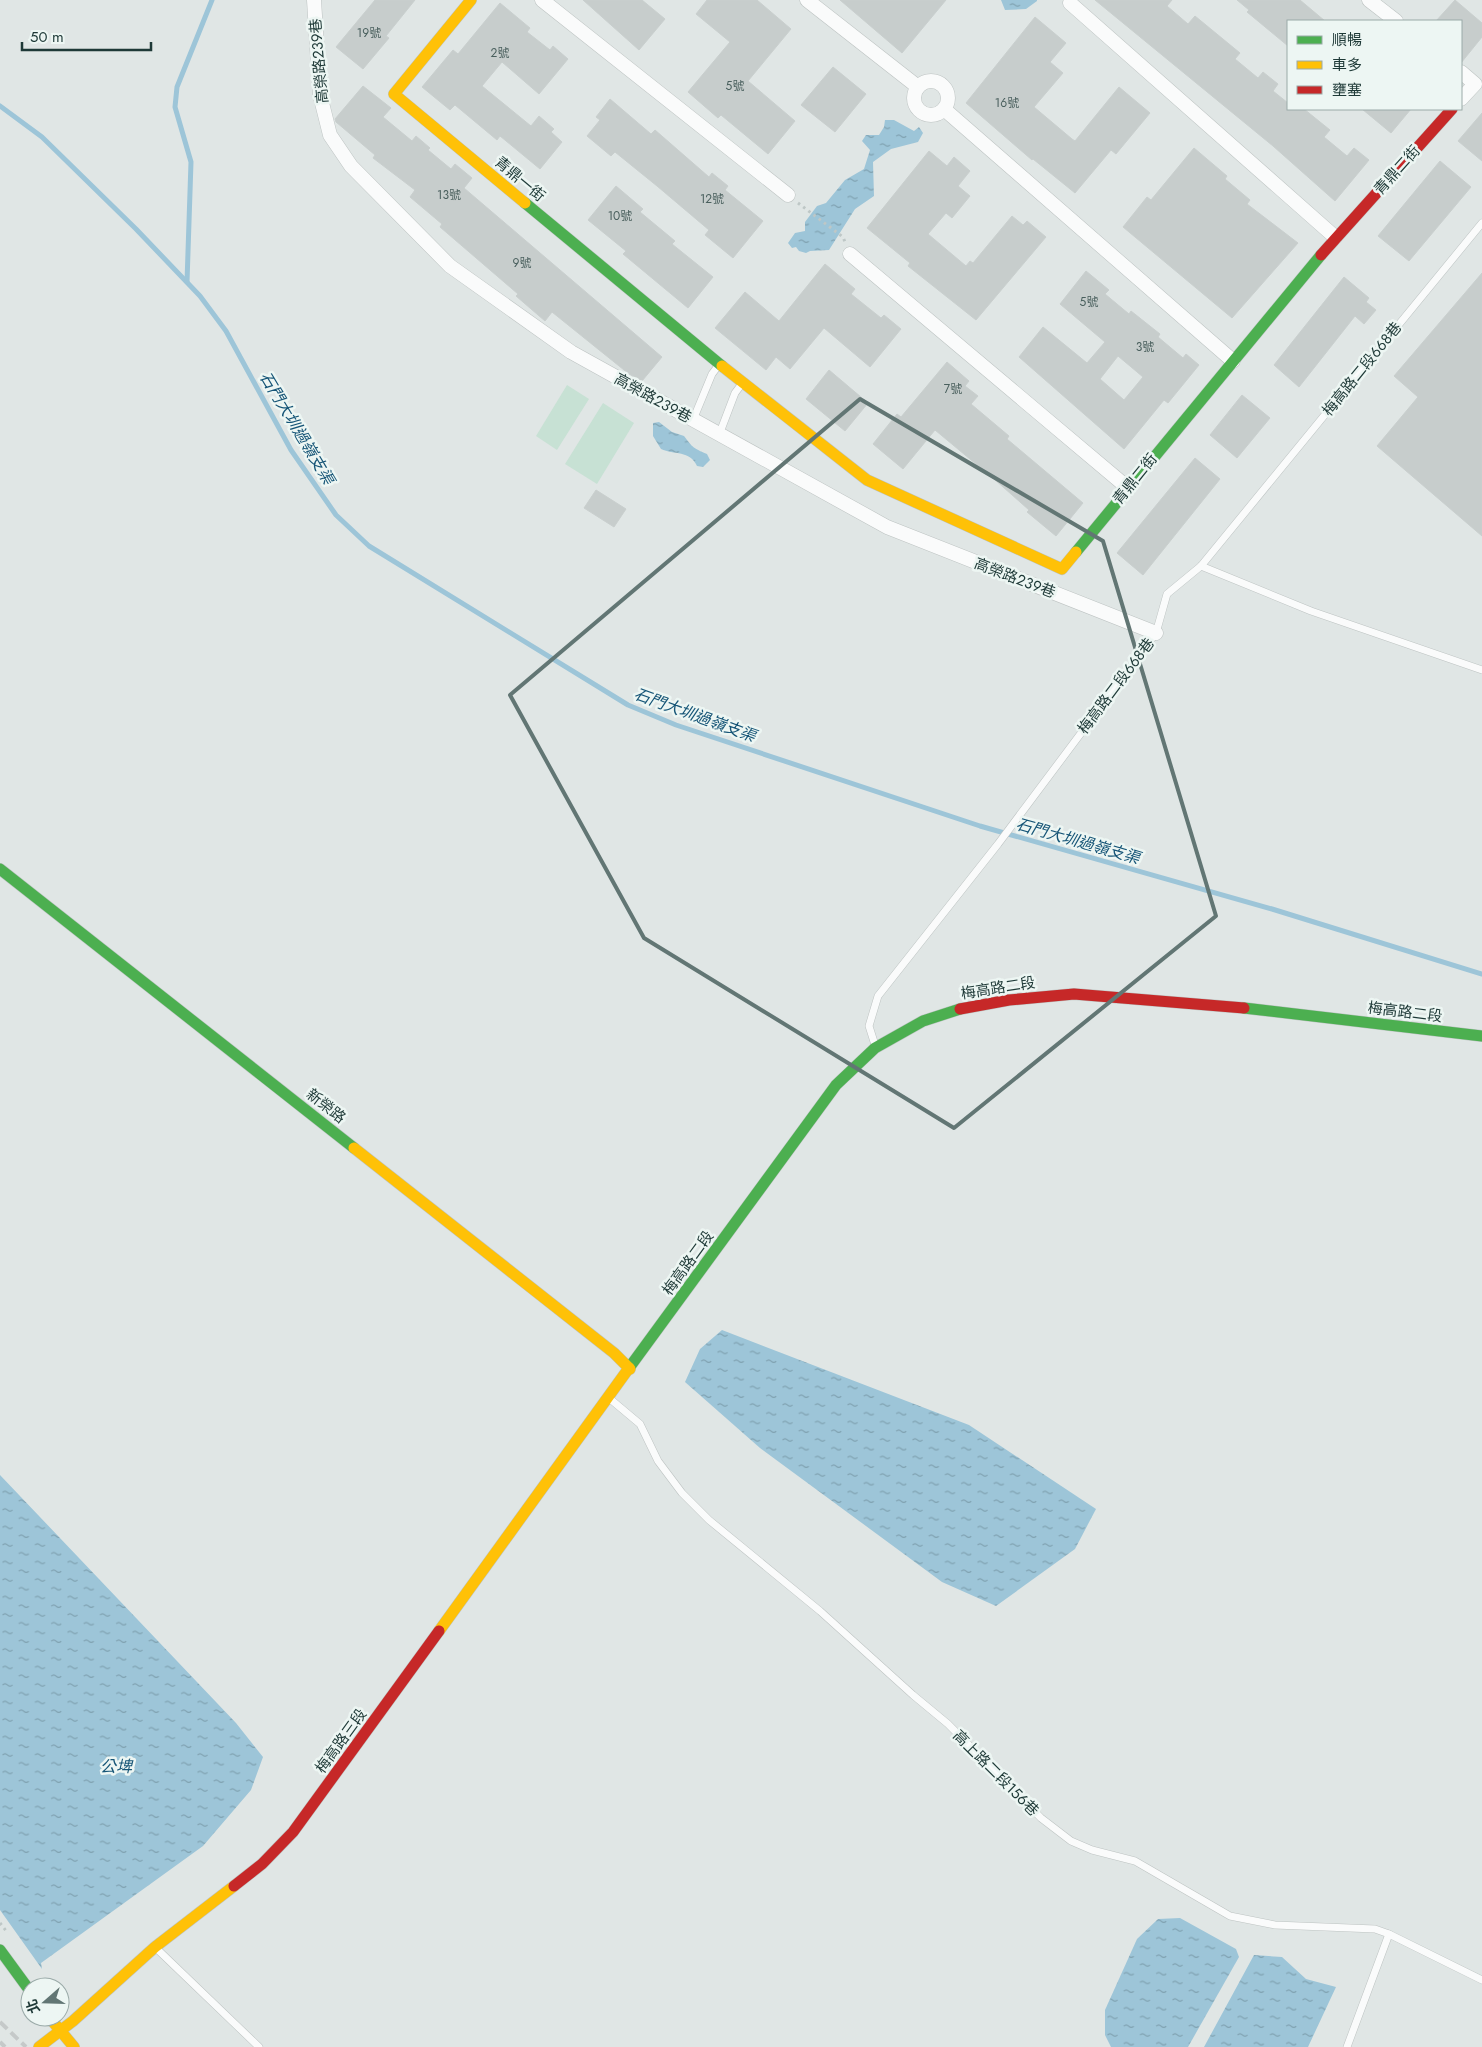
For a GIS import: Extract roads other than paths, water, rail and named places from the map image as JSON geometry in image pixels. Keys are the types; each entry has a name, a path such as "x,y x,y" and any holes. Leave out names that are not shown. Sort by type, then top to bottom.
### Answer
{"street":[{"name":"高榮路239巷","path":"314,0 320,95 330,134 352,166 450,266 571,352 886,527 1156,633"},
{"name":"青鼎一街","path":"471,0 394,94 720,364"},
{"path":"542,0 788,196"},
{"path":"807,0 918,87"},
{"path":"1369,0 1395,20"},
{"path":"1070,3 1335,237"},
{"path":"1462,72 1479,79 1462,99"},
{"path":"928,81 939,83 947,92 948,98 944,109 935,115 920,112 914,102 918,87 928,81"},
{"path":"944,109 1233,361"},
{"name":"青鼎二街","path":"743,383 867,480 1062,569 1335,237 1451,110"},
{"path":"850,254 1128,488"},
{"path":"720,364 743,383"},
{"name":"新榮路","path":"0,870 614,1353 630,1369"},
{"name":"梅高路二段","path":"609,1398 836,1085 875,1048 924,1021 968,1006 1074,994 1227,1006 1482,1036"},
{"name":"梅高路三段","path":"39,2047 155,1947 262,1864 293,1832 609,1398"},
{"path":"0,1950 20,1977"},
{"path":"56,2027 74,2047"}],"lane":[{"name":"梅高路二段668巷","path":"875,1048 869,1026 878,996 998,844 1156,633 1167,594 1201,566 1482,223"},
{"path":"693,420 712,374 720,364"},
{"path":"719,434 735,393 743,383"},
{"path":"1201,566 1311,610 1482,670"},
{"name":"高上路二段156巷","path":"609,1398 640,1424 658,1461 682,1493 710,1520 820,1611 948,1724 1041,1818 1071,1841 1092,1850 1135,1861 1230,1916 1274,1925 1375,1929 1389,1934 1482,1980"},
{"path":"1347,2047 1389,1934"},
{"path":"155,1947 259,2047"}],"water":[{"path":"1001,0 1037,1 1026,9 1005,10"},
{"path":"885,120 894,120 914,131 919,127 923,133 918,142 891,149 873,162 874,196 855,209 829,250 806,253 799,251 796,247 792,248 788,243 795,233 805,231 805,222 817,206 826,203 845,180 864,169 870,150 862,141 866,135 879,135 884,127"},
{"path":"659,422 672,432 684,436 694,447 707,454 710,460 703,467 697,466 686,455 661,449 653,436 653,423"},
{"path":"722,1330 969,1425 1096,1509 1075,1549 996,1606 942,1582 760,1448 685,1382 700,1349"},
{"name":"公埤","path":"0,1475 236,1723 263,1757 251,1790 203,1846 41,1963 42,1969 0,1910"},
{"path":"1180,1918 1236,1949 1239,1957 1188,2047 1111,2047 1105,2035 1105,2010 1137,1939 1158,1919"},
{"path":"1254,1955 1282,1957 1306,1979 1336,1987 1308,2047 1204,2047"}],"waterway":[{"path":"187,282 191,162 175,107 177,87 212,0"},
{"name":"石門大圳過嶺支渠","path":"0,106 42,137 136,229 200,296 226,331 291,450 336,515 369,546 628,705 676,725 980,826 1272,909 1482,974"}],"railway":[{"path":"0,2022 26,2047"},
{"path":"0,2042 5,2047"}]}
